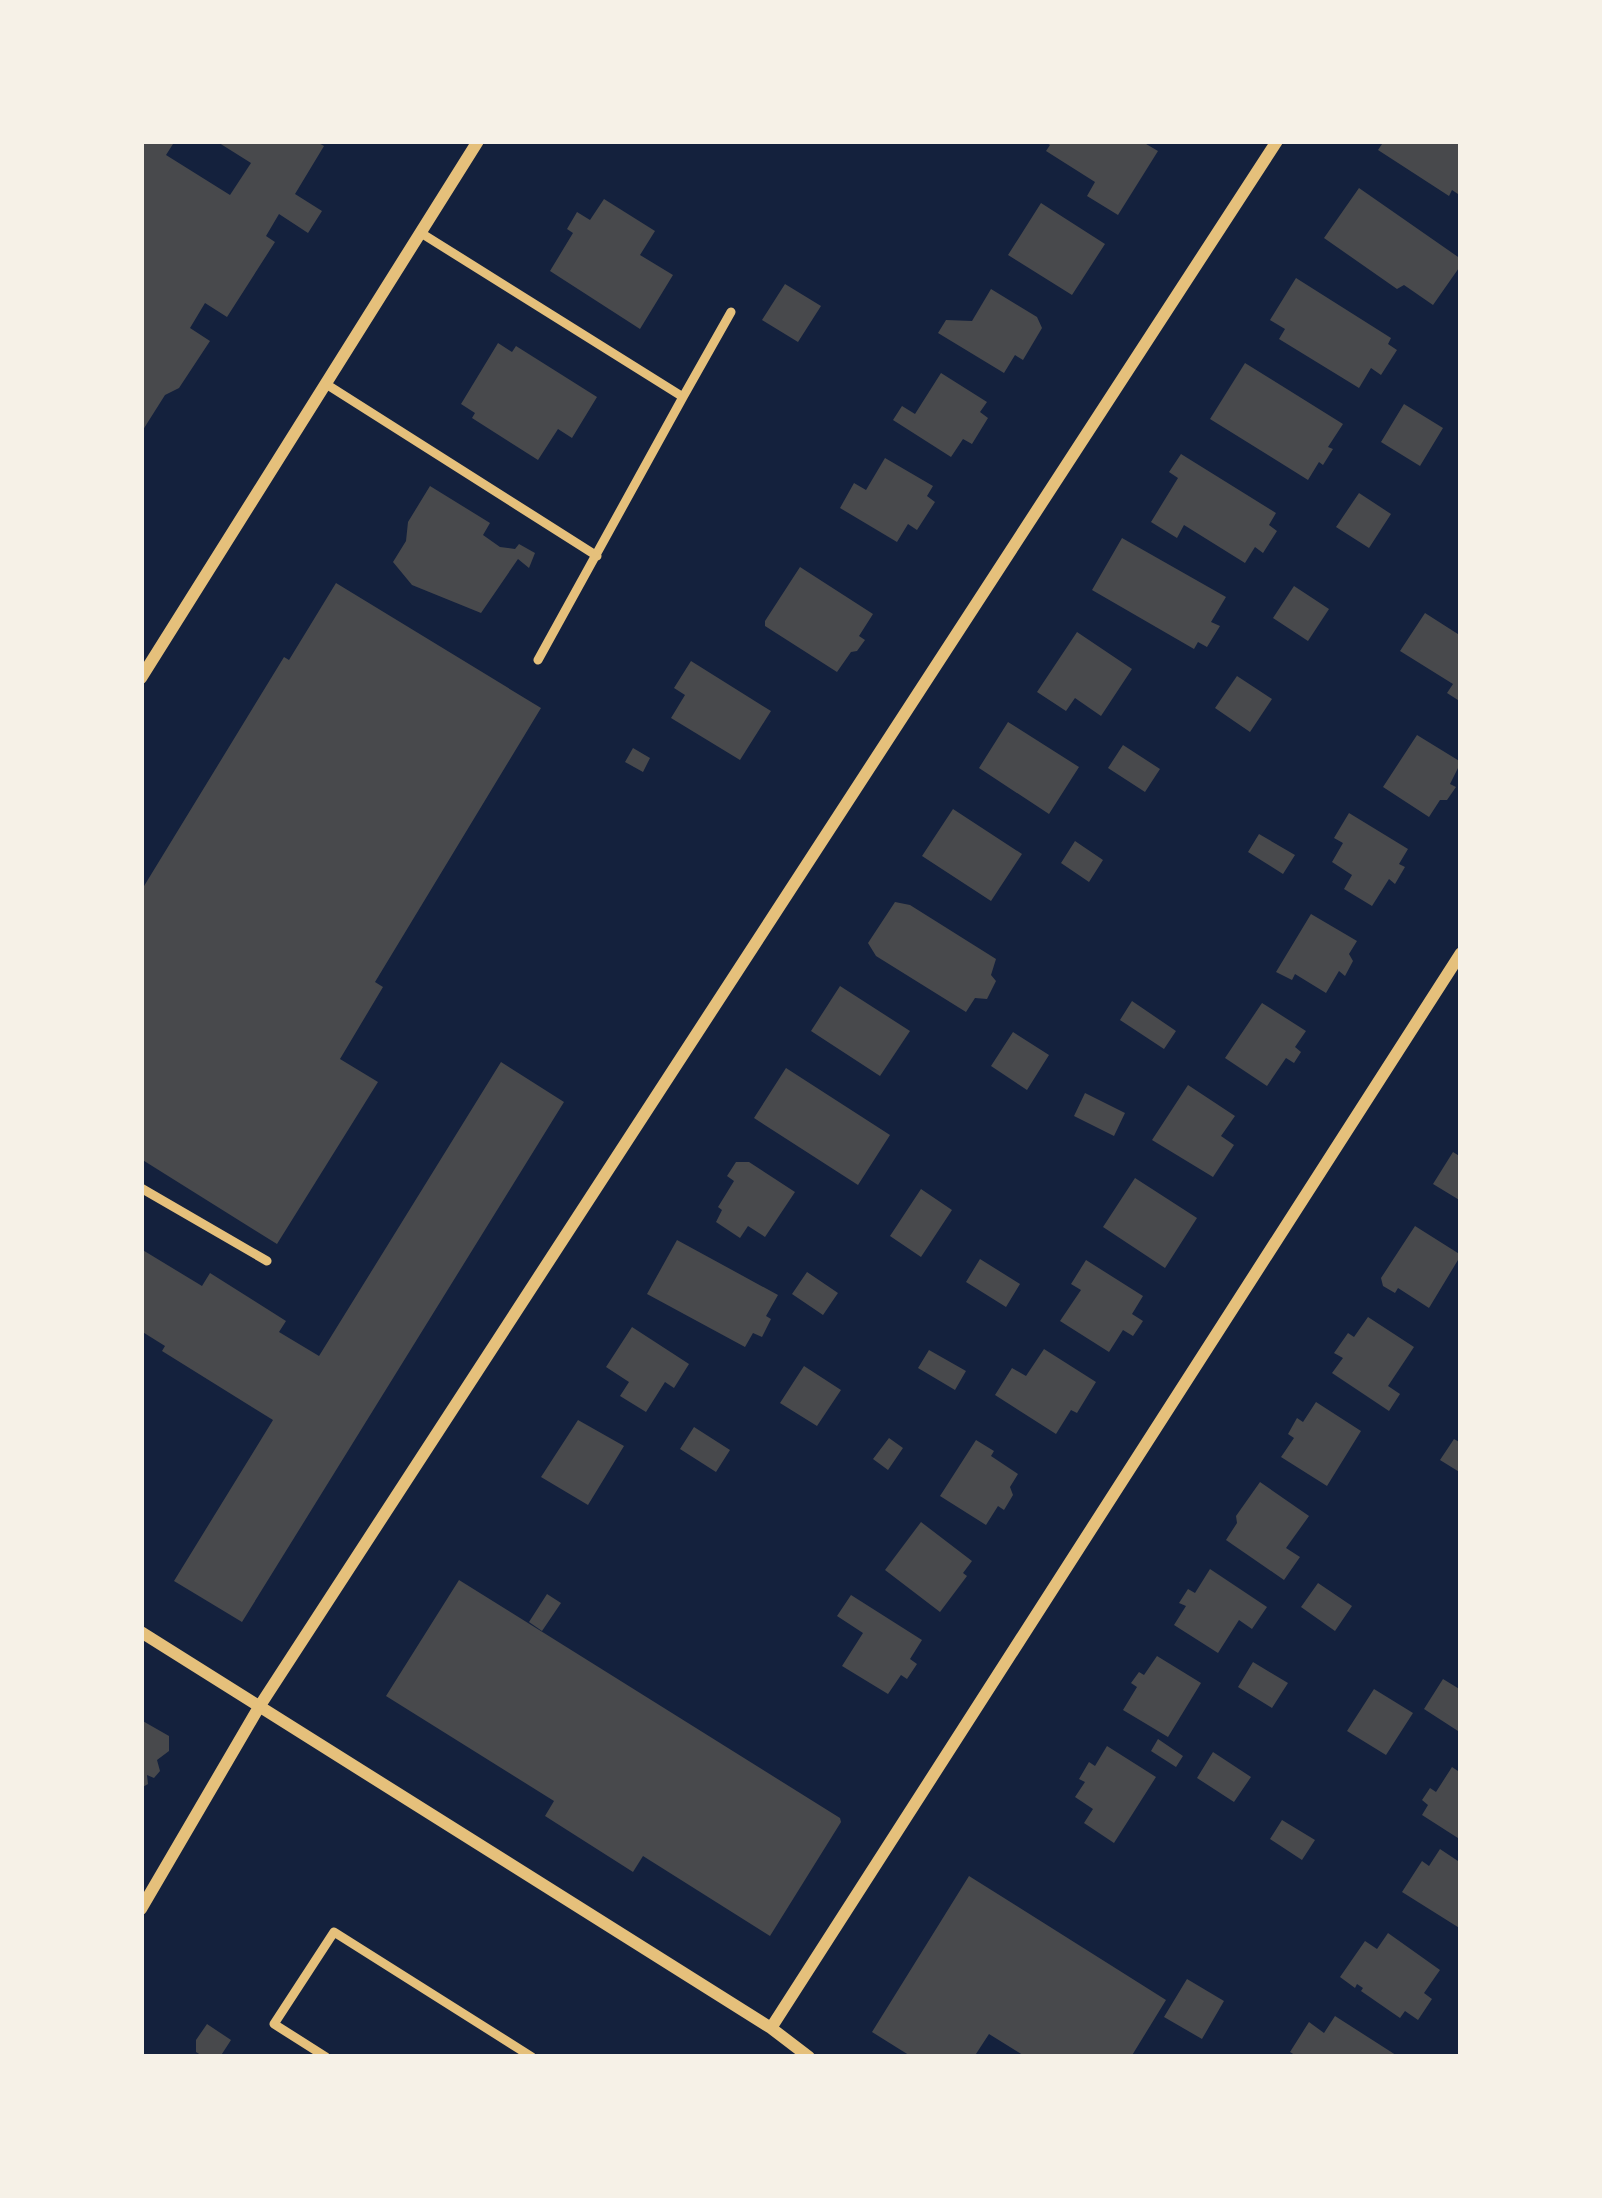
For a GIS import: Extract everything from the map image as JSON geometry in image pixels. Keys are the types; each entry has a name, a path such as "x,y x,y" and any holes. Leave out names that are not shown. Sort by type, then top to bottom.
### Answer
{"street":[{"path":"141,677 478,141"},
{"path":"141,1909 259,1707 1276,141"},
{"path":"771,2028 1461,953"},
{"path":"141,1632 771,2028 800,2055"}],"lane":[{"path":"421,233 683,397"},
{"path":"538,660 731,312"},
{"path":"326,384 597,556"},
{"path":"141,1188 267,1262"},
{"path":"326,2057 274,2024 334,1932 532,2057"}],"building":[{"path":"141,141 173,144 166,155 230,195 251,163 216,141 315,141 324,146 295,194 322,211 308,233 279,214 266,236 275,242 227,317 205,303 190,328 210,341 179,388 165,395 141,433"},
{"path":"1043,141 1141,141 1158,151 1118,215 1087,196 1095,182 1046,151 1050,145"},
{"path":"1384,141 1461,141 1461,196 1452,190 1449,196 1378,150"},
{"path":"1359,188 1461,259 1433,305 1404,285 1397,289 1324,238"},
{"path":"604,199 655,231 640,255 673,275 640,329 550,271 573,233 567,229 577,212 590,220"},
{"path":"1041,203 1105,244 1072,295 1008,255"},
{"path":"1296,278 1391,338 1388,344 1397,350 1381,375 1371,368 1359,388 1279,339 1285,329 1270,320"},
{"path":"785,284 821,306 798,342 762,320"},
{"path":"991,289 1037,317 1042,328 1023,360 1015,355 1004,373 938,333 946,320 972,321"},
{"path":"498,343 512,352 516,346 597,397 572,438 558,429 538,460 472,418 475,413 461,404"},
{"path":"1245,363 1343,424 1323,465 1319,462 1308,480 1210,419"},
{"path":"941,373 987,402 980,412 988,418 972,444 963,439 951,457 893,420 902,406 915,414"},
{"path":"1404,404 1443,428 1420,466 1381,442"},
{"path":"1181,454 1276,513 1269,525 1277,531 1263,553 1255,547 1245,563 1184,525 1177,538 1151,522 1178,478 1169,472"},
{"path":"885,458 933,486 927,496 935,502 917,530 908,524 897,542 840,508 854,483 866,490"},
{"path":"430,486 490,523 483,535 500,547 515,549 519,544 535,553 529,568 518,559 481,613 412,585 393,562 406,541 408,522"},
{"path":"1359,493 1391,514 1369,548 1336,527"},
{"path":"1122,538 1226,597 1211,622 1220,626 1207,647 1198,642 1194,649 1092,590"},
{"path":"800,567 873,614 859,636 865,640 837,672 765,626"},
{"path":"336,583 541,708 375,982 383,987 340,1059 378,1082 277,1244 141,1159 141,891 284,657 289,660"},
{"path":"1294,586 1329,609 1308,641 1273,618"},
{"path":"1425,613 1461,636 1461,702 1447,693 1453,684 1400,651"},
{"path":"1077,632 1132,669 1101,716 1075,698 1066,711 1037,692"},
{"path":"691,661 771,711 740,760 671,718 685,695 674,688"},
{"path":"1237,676 1272,699 1250,732 1215,708"},
{"path":"1008,722 1079,767 1049,814 979,768"},
{"path":"1417,735 1461,762 1450,784 1456,787 1429,817 1383,787"},
{"path":"1123,745 1160,769 1145,792 1108,768"},
{"path":"633,748 650,758 643,772 625,762"},
{"path":"953,809 1022,854 991,901 922,856"},
{"path":"1349,813 1408,849 1395,884 1389,879 1372,906 1344,889 1352,875 1332,862 1343,843 1334,838"},
{"path":"1259,834 1295,855 1283,874 1248,852"},
{"path":"1075,841 1103,860 1089,882 1061,863"},
{"path":"895,902 910,905 996,959 991,975 996,981 987,999 975,998 966,1012 876,956 868,943"},
{"path":"1311,914 1357,941 1345,976 1339,971 1326,993 1295,974 1292,980 1276,972"},
{"path":"840,986 910,1031 880,1076 811,1031"},
{"path":"1132,1001 1176,1031 1164,1049 1120,1020"},
{"path":"1262,1003 1306,1031 1295,1047 1301,1052 1294,1063 1286,1058 1267,1086 1225,1058"},
{"path":"1013,1032 1049,1055 1027,1090 991,1066"},
{"path":"501,1062 564,1102 242,1622 174,1581 273,1420 162,1351 165,1346 141,1331 141,1249 202,1286 210,1273 286,1321 279,1332 319,1356"},
{"path":"786,1068 890,1135 858,1185 754,1118"},
{"path":"1188,1085 1235,1116 1221,1136 1234,1145 1213,1177 1152,1140"},
{"path":"1085,1093 1125,1113 1114,1136 1074,1116"},
{"path":"1453,1152 1461,1157 1461,1201 1433,1184"},
{"path":"736,1162 749,1162 795,1192 765,1237 748,1226 740,1238 716,1222 722,1210 718,1207 734,1181 727,1176"},
{"path":"1135,1178 1197,1218 1165,1268 1103,1227"},
{"path":"921,1189 952,1210 921,1257 890,1236"},
{"path":"1415,1226 1461,1255 1429,1308 1398,1288 1395,1293 1383,1286 1381,1278"},
{"path":"677,1240 778,1295 766,1316 771,1319 762,1337 753,1333 745,1347 647,1294"},
{"path":"980,1259 1020,1284 1006,1307 966,1282"},
{"path":"1086,1260 1143,1296 1132,1314 1143,1321 1133,1336 1123,1330 1109,1352 1060,1321 1081,1290 1071,1284"},
{"path":"807,1272 838,1293 823,1315 792,1294"},
{"path":"1368,1317 1414,1347 1388,1386 1400,1394 1389,1411 1332,1373 1343,1358 1334,1353"},
{"path":"632,1327 689,1364 674,1388 665,1382 646,1412 620,1396 629,1382 606,1367"},
{"path":"1044,1349 1096,1382 1077,1413 1071,1410 1056,1434 995,1395 1012,1368 1026,1376"},
{"path":"929,1350 966,1371 955,1390 918,1368"},
{"path":"804,1366 841,1390 817,1426 780,1403"},
{"path":"1316,1402 1361,1431 1327,1486 1281,1457 1294,1438 1288,1434 1297,1418 1303,1422"},
{"path":"578,1420 624,1446 588,1505 541,1477"},
{"path":"694,1427 730,1450 716,1472 680,1449"},
{"path":"889,1438 903,1448 888,1470 873,1459"},
{"path":"1454,1439 1461,1443 1461,1473 1440,1460"},
{"path":"976,1440 1018,1474 1004,1510 998,1506 986,1525 940,1496"},
{"path":"1260,1482 1309,1516 1286,1548 1300,1557 1284,1580 1226,1540"},
{"path":"921,1522 972,1561 963,1573 967,1576 940,1612 885,1570"},
{"path":"1210,1569 1267,1607 1252,1629 1239,1620 1218,1653 1174,1625 1186,1606 1179,1603 1188,1589 1195,1593"},
{"path":"459,1580 840,1818 770,1936 643,1856 633,1872 545,1816 554,1801 386,1696"},
{"path":"1318,1583 1352,1606 1335,1631 1301,1607"},
{"path":"547,1594 561,1603 542,1631 529,1622"},
{"path":"851,1595 922,1640 910,1659 917,1664 907,1679 901,1675 888,1694 842,1666 863,1633 837,1616"},
{"path":"1157,1656 1201,1683 1168,1737 1123,1710 1137,1687 1131,1683 1139,1672 1144,1675"},
{"path":"1253,1662 1288,1683 1272,1708 1238,1687"},
{"path":"1443,1679 1461,1690 1458,1731 1424,1709"},
{"path":"1374,1689 1413,1713 1386,1755 1347,1731"},
{"path":"141,1720 169,1736 169,1751 157,1760 160,1771 154,1778 147,1775 148,1784 141,1788"},
{"path":"1158,1739 1183,1756 1176,1767 1151,1751"},
{"path":"1107,1746 1156,1777 1114,1843 1084,1823 1093,1809 1075,1797 1085,1782 1079,1779 1089,1762 1095,1766"},
{"path":"1213,1752 1251,1777 1234,1802 1197,1778"},
{"path":"1452,1767 1461,1773 1461,1840 1422,1815 1428,1805 1422,1800 1430,1788 1436,1792"},
{"path":"1282,1820 1315,1840 1302,1860 1270,1839"},
{"path":"1440,1849 1461,1863 1461,1929 1402,1892 1422,1861 1429,1866"},
{"path":"969,1876 1166,2000 1131,2057 1026,2057 989,2034 974,2057 912,2057 872,2032"},
{"path":"1388,1933 1440,1970 1424,1993 1432,1999 1418,2020 1405,2011 1400,2018 1363,1988 1340,1977 1365,1941 1377,1949"},
{"path":"1187,1979 1224,2001 1202,2039 1164,2017"},
{"path":"1335,2016 1399,2057 1298,2057 1290,2052 1309,2022 1324,2033"},
{"path":"207,2024 231,2040 220,2057 196,2052 196,2040"}]}
